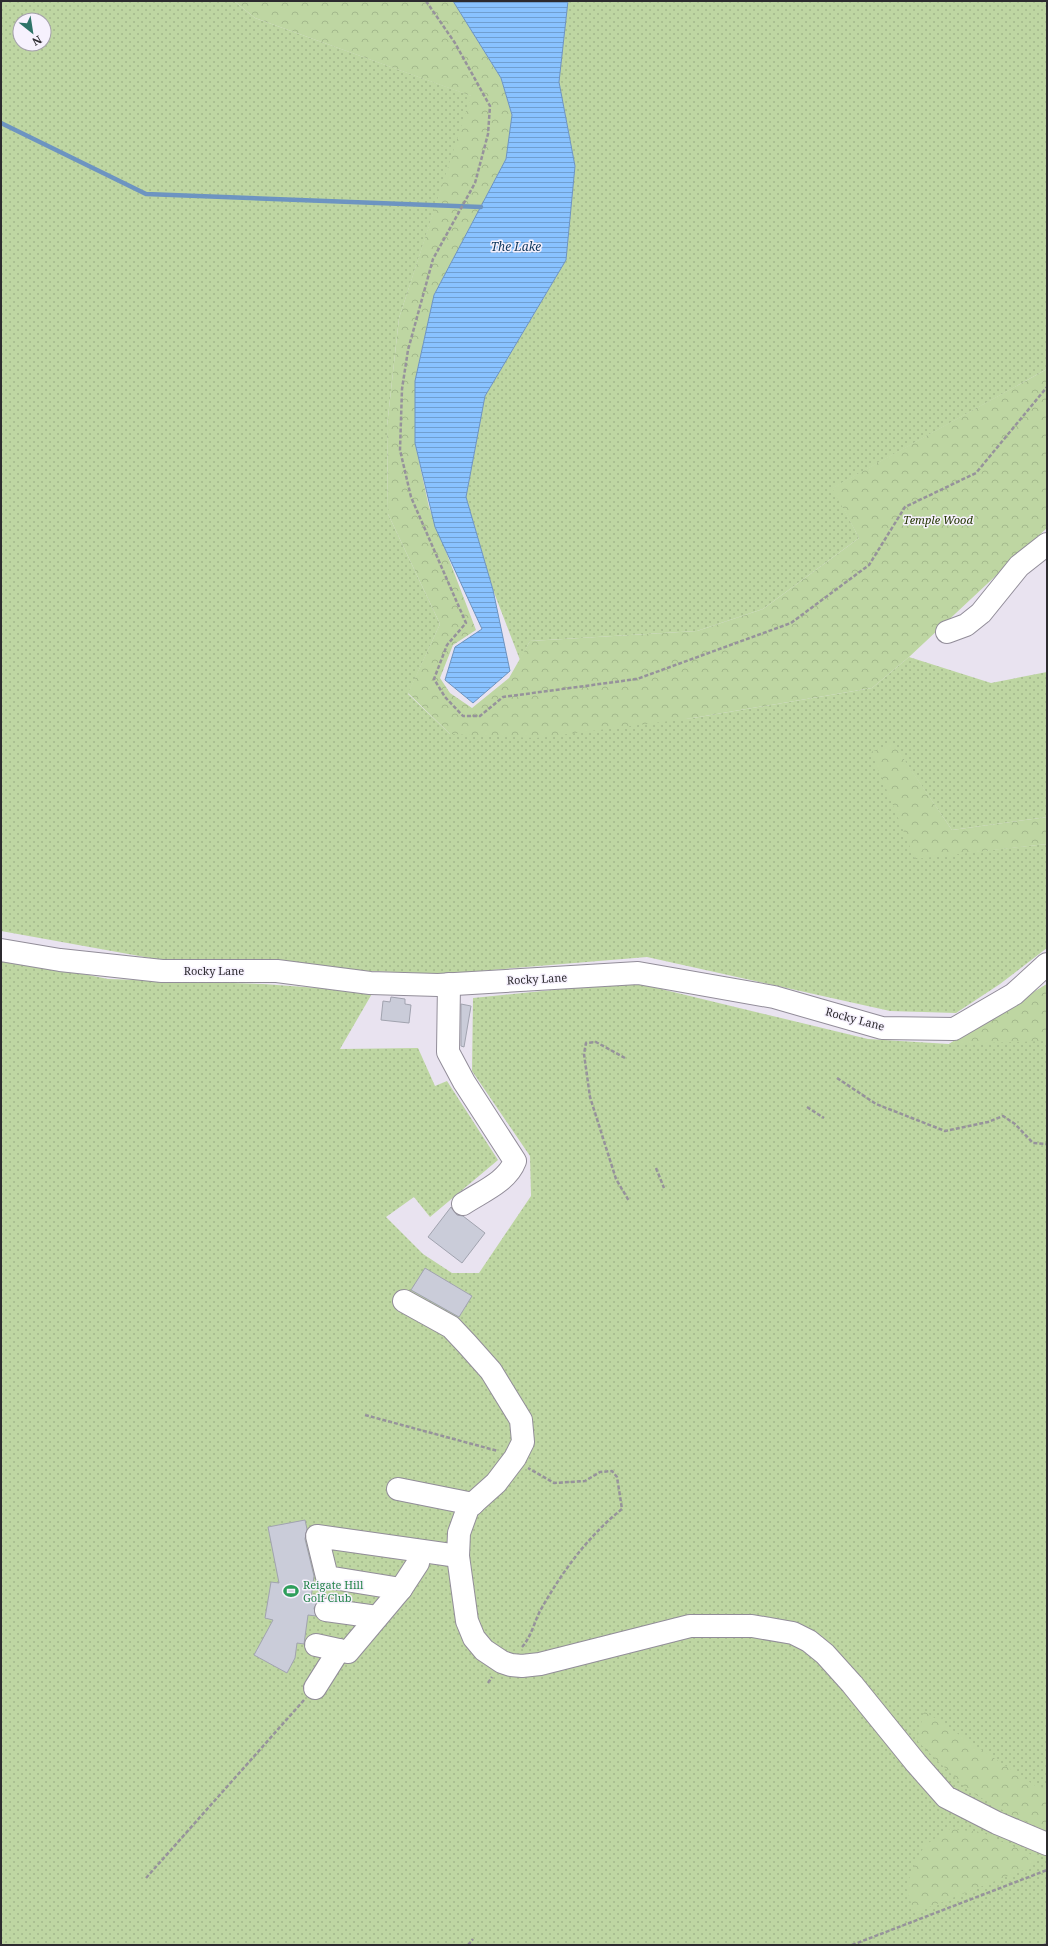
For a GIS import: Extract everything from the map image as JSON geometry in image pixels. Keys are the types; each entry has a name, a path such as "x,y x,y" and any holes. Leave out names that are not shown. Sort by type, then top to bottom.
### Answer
{"street":[{"path":"947,632 966,625 981,612 1019,566 1047,544"},
{"name":"Rocky Lane","path":"1,950 60,960 162,971 277,970 370,983 449,984 638,973 774,997 882,1028 954,1029 1014,994 1047,964"},
{"path":"449,984 448,1052 464,1082 515,1161 511,1171 503,1178 463,1204"},
{"path":"404,1301 451,1327 491,1371 521,1420 523,1442 514,1459 496,1483 468,1508 459,1533 458,1556 467,1621 474,1638 484,1650 502,1662 522,1666 540,1664 690,1626 752,1626 793,1634 809,1641 825,1654 852,1684 916,1764 946,1797 997,1823 1047,1844"},
{"path":"398,1489 473,1504"},
{"path":"401,1589 327,1576 317,1536 458,1556"},
{"path":"316,1645 348,1652 401,1589 418,1563 420,1551"},
{"path":"326,1610 377,1617"},
{"path":"315,1688 339,1650"}],"path":[{"path":"426,1 455,43 490,106 488,134 475,183 433,259 408,350 402,389 400,450 411,497 466,623 447,645 434,678 444,697 462,716 480,716 503,697 637,679 791,623 869,565 905,508 976,473 1047,387"},
{"path":"625,1058 596,1042 586,1043 584,1054 590,1097 616,1179 629,1201"},
{"path":"837,1078 876,1104 945,1131 988,1122 1003,1116 1015,1124 1033,1143 1047,1144"},
{"path":"807,1107 824,1118"},
{"path":"656,1168 664,1188"},
{"path":"365,1415 494,1449 554,1483 586,1481 600,1472 612,1471 617,1477 622,1509 602,1524 582,1546 540,1612 523,1646 502,1662 488,1683"},
{"path":"146,1878 315,1688"},
{"path":"852,1945 1047,1870"},
{"path":"468,1945 473,1939"}],"green space":[{"path":"1,1 234,1 255,18 472,96 399,318 387,426 388,514 440,624 408,694 450,734 693,718 872,688 909,657 991,683 1047,672 1047,817 952,830 893,744 915,858 1047,844 1047,948 1000,984 956,1013 890,1011 647,957 443,974 178,963 1,931"},
{"name":"Temple Wood","path":"234,1 453,1 501,78 512,115 506,159 434,295 415,381 415,443 429,507 476,630 453,645 440,678 450,693 472,708 509,678 530,641 697,631 763,609 859,538 832,488 1047,369 1047,528 909,657 872,688 693,718 536,738 450,734 408,693 440,624 388,514 387,426 399,318 471,96 255,18"},
{"path":"568,1 1047,1 1047,369 833,488 859,538 763,609 697,631 530,641 520,660 493,590 466,497 485,396 566,260 575,166 559,82"},
{"path":"893,743 952,830 1047,817 1047,844 915,859 871,752"},
{"name":"Reigate Hill Golf Club","path":"1,957 108,979 263,984 373,992 340,1049 418,1048 435,1086 447,1081 498,1160 430,1217 414,1197 386,1217 423,1254 452,1273 479,1273 531,1196 530,1156 472,1071 473,998 632,982 868,1039 949,1044 1047,984 1047,1945 1,1945"},
{"path":"1047,984 1047,1041 949,1044"},
{"path":"924,1711 1037,1787 1047,1788 1047,1831 1013,1816 969,1791 917,1741"},
{"path":"950,1829 981,1832 1039,1858 1028,1868 914,1913 906,1887 916,1861 925,1845"}],"water":[{"name":"The Lake","path":"453,1 568,1 559,82 575,166 566,260 485,396 466,497 493,590 510,671 473,703 445,680 455,647 482,629 435,527 415,443 415,381 434,295 506,159 512,115 501,78"}],"building":[{"path":"391,997 405,999 405,1004 411,1005 409,1023 381,1020 383,1001 390,1002"},
{"path":"461,1004 471,1006 464,1047 461,1046"},
{"path":"451,1207 457,1215 463,1216 485,1233 462,1263 428,1237"},
{"path":"425,1268 472,1296 459,1317 411,1290"},
{"name":"Reigate Hill Golf Club","path":"305,1520 307,1529 305,1539 314,1576 311,1599 319,1600 314,1608 316,1616 308,1615 304,1644 297,1643 295,1658 287,1673 254,1655 273,1620 265,1618 271,1582 279,1583 268,1527"}],"waterway":[{"path":"1,123 146,194 481,207"}],"place":[{"name":"Reigate Hill Golf Club","path":"291,1591"}]}
